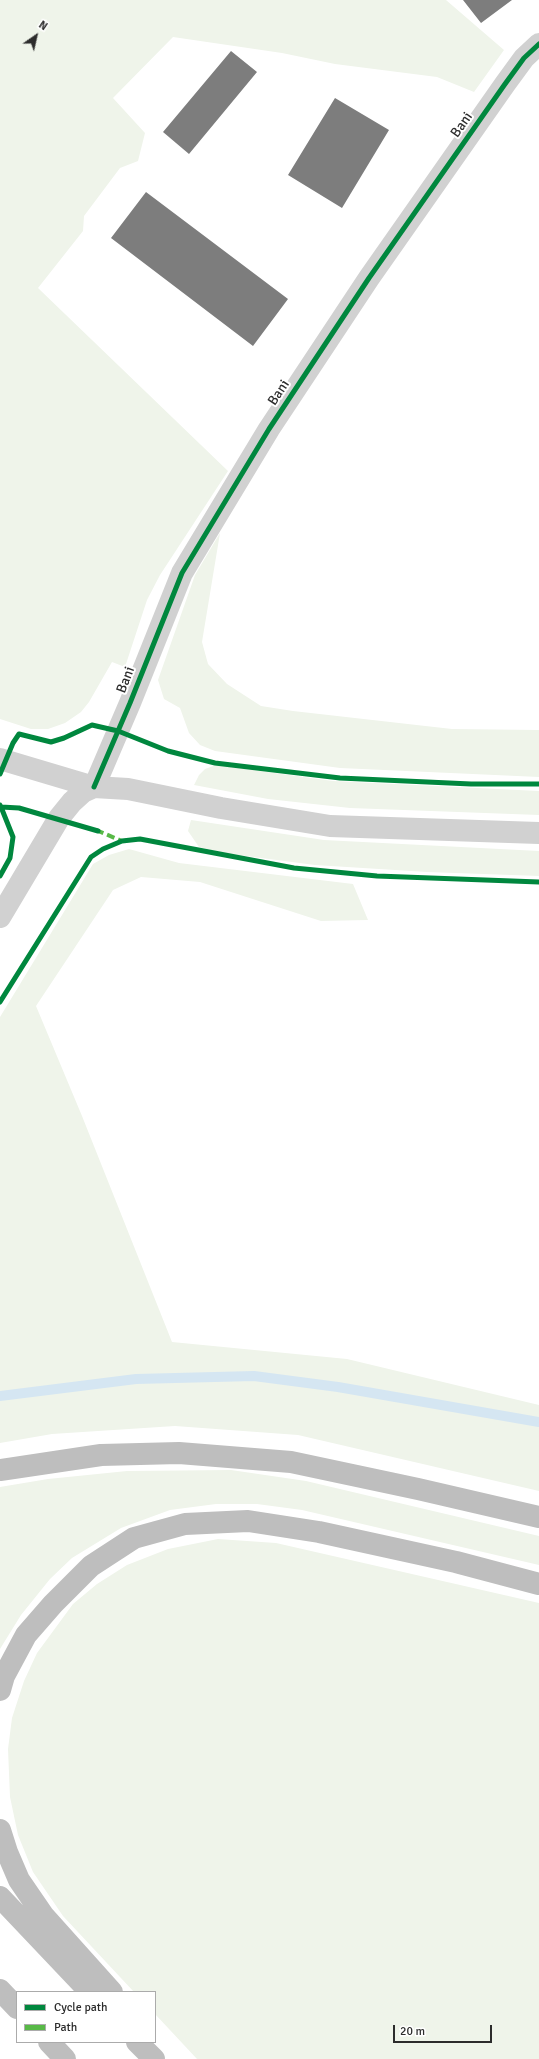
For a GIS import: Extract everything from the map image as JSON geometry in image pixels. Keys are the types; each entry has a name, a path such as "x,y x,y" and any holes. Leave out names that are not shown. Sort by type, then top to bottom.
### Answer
{"highway":[{"path":"0,1470 101,1455 179,1453 284,1461 418,1488 539,1517"},
{"path":"0,1690 4,1676 26,1635 53,1604 91,1566 134,1538 185,1524 248,1520 319,1532 456,1562 539,1584"},
{"path":"0,1830 7,1852 19,1880 43,1915 111,1991"},
{"path":"0,1897 89,1991"},
{"path":"0,1990 16,2007"},
{"path":"50,2043 65,2059"},
{"path":"138,2043 154,2059"},
{"path":"154,2043 160,2059"}],"street":[{"name":"Bani","path":"94,787 130,703 182,573 269,428 369,278 505,84 524,58 539,44"},
{"path":"0,759 94,787 128,790 221,808 330,826 539,833"},
{"path":"0,917 59,818 72,802 83,792 94,787"}],"shaded area":[{"path":"0,0 446,0 504,50 474,92 437,77 335,64 282,53 173,37 113,98 145,133 138,161 120,168 84,216 83,231 38,288 228,471 160,575 147,600 125,667 112,662 89,702 81,712 65,723 48,729 31,729 0,719"},
{"path":"220,533 202,642 208,664 227,684 261,706 293,711 452,729 539,730 539,777 340,768 215,751 200,745 189,733 180,708 164,699 158,680 195,575"},
{"path":"216,765 333,781 539,791 539,815 350,808 268,799 194,785 199,775 205,769"},
{"path":"191,820 324,840 539,851 539,876 427,872 315,865 223,853 199,847 188,831"},
{"path":"129,849 179,863 353,884 368,920 321,921 200,882 141,877 113,890 36,1006 82,1116 172,1342 347,1359 539,1405 539,1491 298,1435 175,1426 52,1434 0,1443 0,1017 93,864 109,855"},
{"path":"231,1470 306,1481 539,1536 539,1565 302,1510 257,1504 216,1504 170,1510 121,1528 72,1558 50,1579 21,1615 0,1649 0,1487 48,1479 127,1471"},
{"path":"218,1539 276,1543 539,1603 539,2059 197,2059 156,2015 156,1991 133,1991 63,1916 33,1872 18,1835 10,1797 8,1749 12,1718 24,1681 37,1653 73,1604 97,1584 127,1565 168,1549"}],"building":[{"path":"463,0 512,0 481,23"},
{"path":"231,51 257,72 189,154 163,132"},
{"path":"335,98 389,130 342,208 288,175"},
{"path":"146,192 288,299 253,346 111,238"}],"waterway":[{"path":"0,1396 136,1379 254,1376 338,1387 539,1422"}],"marked path":[{"path":"96,830 122,841"}],"cycle path":[{"path":"94,787 130,703 182,573 269,429 369,278 505,84 524,58 539,44"},
{"path":"0,774 13,743 19,734 51,742 64,738 92,725 118,731 168,751 215,763 340,778 471,784 539,784"},
{"path":"0,805 1,807 19,808 98,831"},
{"path":"0,876 10,858 13,837 1,807"},
{"path":"0,1002 91,857 103,849 122,841 140,839 294,868 377,876 539,882"}]}
